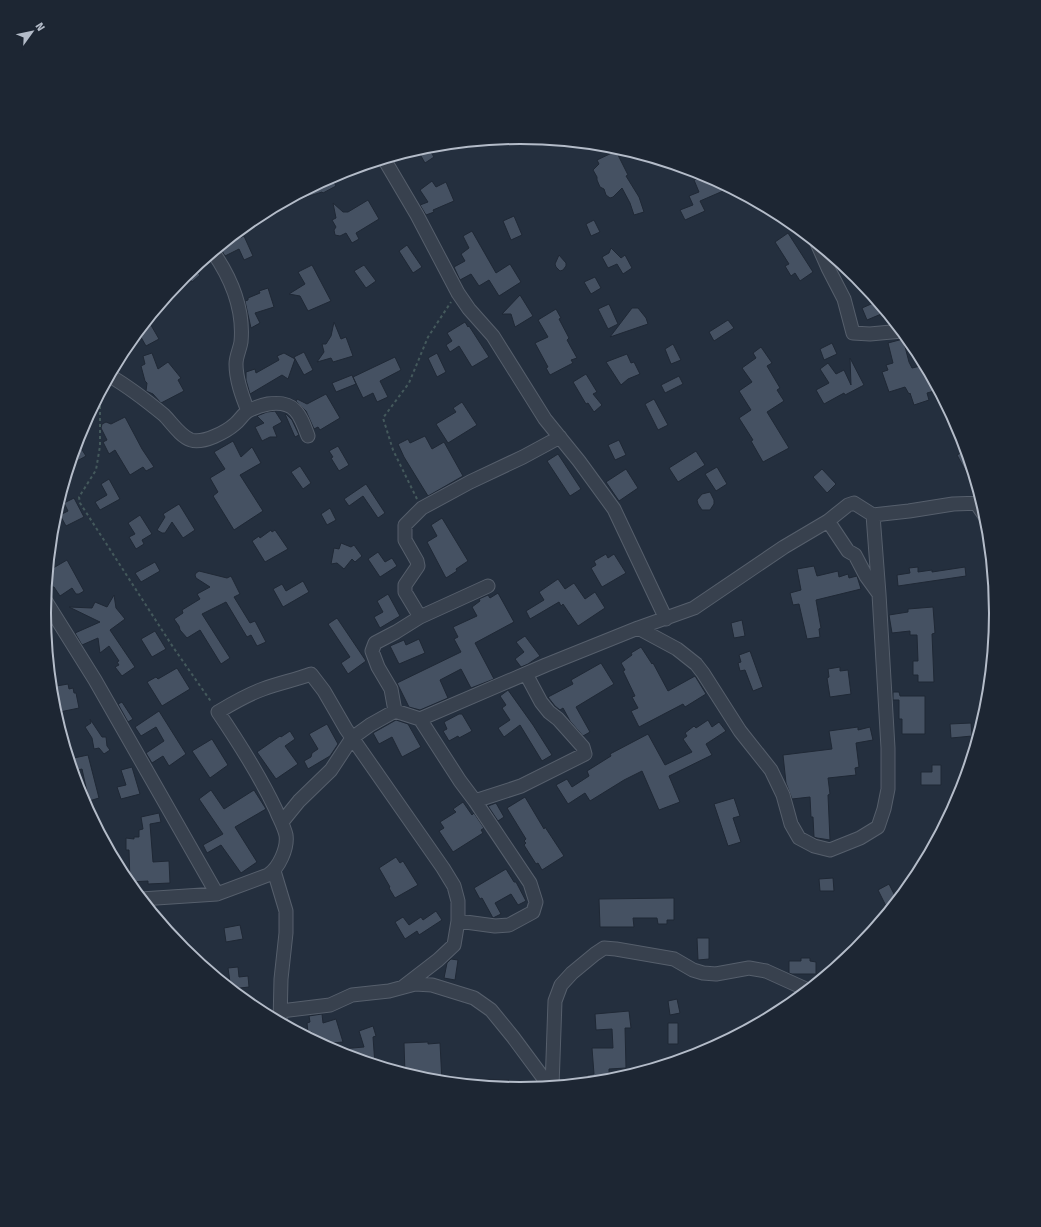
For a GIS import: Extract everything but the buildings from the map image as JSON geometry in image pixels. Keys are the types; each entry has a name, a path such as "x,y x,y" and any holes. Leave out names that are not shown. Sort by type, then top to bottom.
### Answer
{"street":[{"path":"385,164 417,215 458,293 469,309 493,336 545,419 614,509 666,619"},
{"path":"822,254 844,299 853,333 870,334 896,332"},
{"path":"216,257 229,279 239,314 241,342 236,363 239,386 248,411"},
{"path":"114,379 164,416 190,440 196,441 213,438 234,425 248,411 274,403 287,404 296,411 308,436"},
{"path":"420,617 405,592 405,585 418,566 417,561 405,540 405,525 422,508 560,437"},
{"path":"420,719 638,628 694,608 784,547 828,521 848,505 854,503 873,515 952,504 977,503"},
{"path":"638,628 677,649 699,668 740,731 771,770 783,795 791,824 799,838 814,846 830,850 860,838 878,827 884,809 888,789 888,748 880,594 873,515"},
{"path":"828,521 848,551 855,555 866,576 880,594"},
{"path":"395,711 391,690 378,667 372,651 375,643 420,617 488,586"},
{"path":"51,610 95,680 217,894"},
{"path":"148,899 217,894 268,875 274,871 281,861 286,844 286,837 282,822 256,774 218,712 239,698 264,688 311,674 324,691 352,738 454,886 458,901 458,921 454,945 438,960 403,987"},
{"path":"475,801 521,786 585,754 583,747 541,702 526,674"},
{"path":"282,822 299,801 331,770 352,738 370,725 395,711 420,719 460,781 530,883 536,902 533,912 509,925 495,926 458,921"},
{"path":"274,871 286,911 286,933 281,979 280,1016"},
{"path":"551,1082 555,1001 561,985 583,964 604,948 616,948 674,959 693,970 703,973 716,974 749,968 766,971 803,988"},
{"path":"281,1017 330,1005 352,995 389,991 415,984 432,985 474,998 491,1010 547,1082"}],"path":[{"path":"422,508 393,450 383,418 409,383 428,336 458,293"},
{"path":"100,404 100,446 96,470 78,497 80,503 173,647 218,712"}]}
